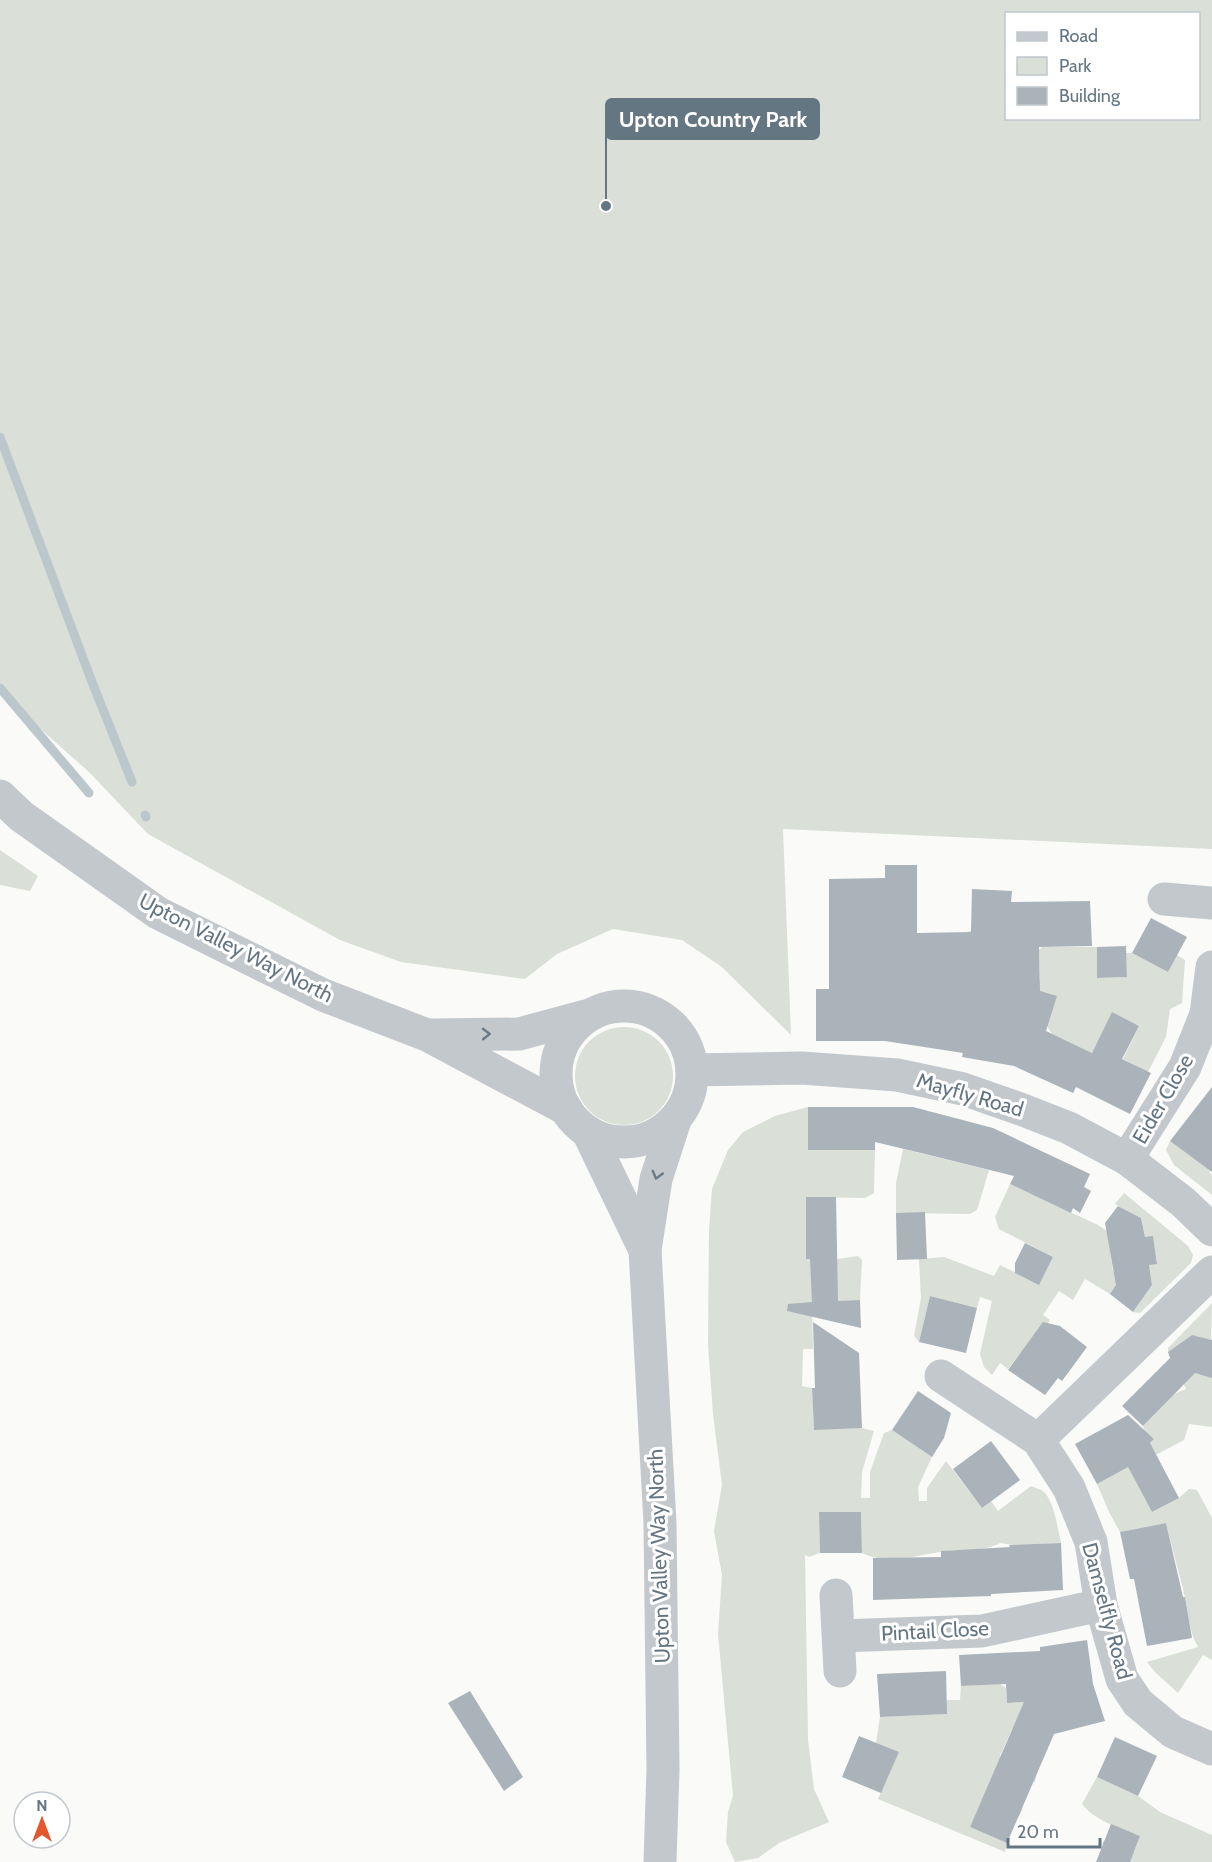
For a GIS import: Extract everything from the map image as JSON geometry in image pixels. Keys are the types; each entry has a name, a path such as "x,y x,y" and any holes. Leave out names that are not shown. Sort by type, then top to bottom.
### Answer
{"street":[{"name":"Upton Valley Way North","path":"0,796 21,816 158,913 323,994 427,1035 566,1108"},
{"path":"1164,899 1212,903"},
{"name":"Eider Close","path":"1127,1160 1185,1067 1206,1014 1212,968"},
{"path":"628,1005 649,1010 668,1021 683,1038 689,1051 692,1085 687,1101 675,1120 661,1131 644,1139 626,1142 608,1141 588,1132 571,1118 560,1099 555,1077 558,1054 568,1033 586,1016 606,1007 628,1005"},
{"name":"Upton Valley Way North","path":"427,1035 519,1034 586,1016"},
{"name":"Mayfly Road","path":"692,1070 801,1068 908,1078 963,1089 1069,1128 1127,1160 1182,1202 1212,1230"},
{"name":"Upton Valley Way North","path":"660,1862 663,1769 660,1523 645,1250 656,1179 675,1120"},
{"name":"Upton Valley Way North","path":"588,1132 645,1250"},
{"path":"1038,1440 1212,1272"},
{"name":"Damselfly Road","path":"941,1376 1038,1440 1069,1488 1091,1542 1101,1605 1122,1678 1138,1703 1173,1732 1212,1749"},
{"path":"836,1594 840,1671"},
{"name":"Pintail Close","path":"839,1636 982,1631 1101,1605"}],"green space":[{"path":"0,0 1212,0 1212,849 783,829 791,1035 722,967 682,940 613,929 557,954 525,979 401,962 340,940 148,834 89,772 0,693"},
{"path":"0,850 38,876 30,891 0,885"},
{"path":"967,932 1010,932 1011,982 1040,981 1039,950 1042,947 1097,947 1098,978 1127,977 1126,953 1132,953 1168,972 1177,955 1185,960 1182,1003 1170,1009 1166,1037 1148,1072 1123,1059 1139,1026 1113,1013 1092,1053 1052,1034"},
{"path":"624,1027 643,1030 659,1041 670,1057 673,1076 670,1095 659,1111 643,1122 624,1125 605,1122 589,1111 578,1095 575,1076 578,1057 589,1041 605,1030"},
{"path":"808,1107 808,1150 875,1150 874,1193 865,1198 806,1197 806,1259 858,1256 862,1260 860,1300 812,1303 813,1349 803,1349 802,1386 812,1388 814,1429 862,1428 874,1431 862,1472 861,1498 870,1498 870,1472 884,1433 892,1430 932,1457 918,1487 919,1501 927,1501 927,1488 946,1461 982,1508 991,1501 998,1511 1031,1486 1043,1491 1047,1496 1055,1516 1061,1543 1013,1545 1000,1543 978,1549 900,1558 871,1557 862,1553 861,1512 819,1512 820,1553 809,1557 805,1555 808,1740 814,1789 829,1822 779,1843 758,1858 735,1862 726,1842 728,1812 733,1796 718,1634 722,1575 714,1531 722,1485 713,1414 708,1344 709,1230 712,1189 728,1150 743,1132 775,1116"},
{"path":"1170,1141 1207,1168 1212,1167 1209,1172 1212,1175 1212,1195 1174,1165 1166,1150"},
{"path":"903,1149 989,1170 977,1210 970,1214 896,1213 896,1183"},
{"path":"1010,1184 1098,1225 1116,1237 1109,1244 1113,1271 1123,1275 1110,1294 1085,1279 1073,1300 1059,1291 1043,1315 1050,1320 1026,1354 1021,1352 1008,1369 1000,1363 992,1375 984,1367 980,1354 992,1301 980,1297 977,1308 930,1296 919,1342 914,1336 921,1298 919,1259 944,1257 994,1276 1000,1265 1039,1284 1053,1257 999,1229 995,1217"},
{"path":"1124,1193 1188,1246 1193,1255 1191,1263 1140,1313 1133,1312 1152,1285 1149,1265 1157,1263 1153,1237 1145,1237 1141,1218 1115,1204"},
{"path":"1212,1303 1211,1340 1192,1335 1168,1352 1168,1348"},
{"path":"1198,1366 1212,1378 1212,1427 1189,1424 1184,1440 1129,1469 1152,1512 1179,1498 1189,1489 1197,1490 1212,1518 1212,1660 1203,1655 1178,1693 1147,1662 1198,1647 1191,1629 1166,1523 1120,1532 1097,1484 1127,1464 1154,1439 1144,1430 1143,1426 1174,1394 1186,1389 1180,1376"},
{"path":"1000,1684 1006,1688 1007,1703 1036,1701 1058,1703 1065,1731 1054,1734 1049,1745 1012,1729 1000,1756 1037,1772 1035,1782 998,1766 986,1793 1023,1809 1019,1816 982,1800 970,1827 1007,1843 1005,1852 878,1799 899,1752 876,1743 880,1717 946,1714 946,1700 960,1700 961,1686"},
{"path":"1097,1777 1138,1796 1160,1812 1212,1835 1212,1862 1130,1862 1131,1859 1102,1844 1104,1840 1134,1852 1140,1836 1101,1819 1082,1804"}],"building":[{"path":"885,865 917,865 917,933 971,932 972,889 1012,891 1011,902 1090,901 1092,946 1039,947 1040,991 1057,996 1046,1031 1092,1053 1112,1012 1139,1026 1122,1059 1151,1073 1130,1114 1076,1087 1073,1093 1014,1066 962,1057 963,1053 885,1041 816,1041 816,989 829,989 829,879 885,878"},
{"path":"1151,918 1187,937 1168,972 1132,953"},
{"path":"1126,946 1127,977 1097,978 1097,947"},
{"path":"1212,1087 1212,1172 1170,1141"},
{"path":"808,1107 913,1107 993,1128 1090,1174 1084,1187 1091,1191 1080,1213 1073,1208 1071,1213 1010,1184 1014,1176 875,1142 875,1150 808,1150"},
{"path":"806,1197 836,1197 838,1301 860,1300 861,1328 787,1311 788,1304 812,1302 810,1259 806,1259"},
{"path":"1118,1206 1141,1218 1145,1237 1153,1236 1157,1264 1149,1265 1152,1285 1133,1312 1110,1294 1116,1285 1105,1223"},
{"path":"925,1212 927,1259 897,1260 896,1213"},
{"path":"1025,1243 1053,1257 1039,1285 1015,1273 1015,1263"},
{"path":"930,1296 977,1308 966,1353 919,1342"},
{"path":"813,1322 859,1353 862,1428 814,1430"},
{"path":"1043,1322 1060,1326 1087,1347 1062,1381 1058,1378 1045,1395 1008,1370"},
{"path":"1192,1335 1212,1340 1212,1378 1195,1373 1143,1426 1122,1406 1170,1358 1168,1352"},
{"path":"918,1391 951,1413 944,1438 932,1457 892,1430"},
{"path":"1128,1415 1154,1439 1150,1443 1179,1498 1152,1512 1128,1467 1097,1484 1075,1444"},
{"path":"991,1441 1020,1480 982,1508 953,1469"},
{"path":"819,1512 861,1512 862,1553 820,1553"},
{"path":"1166,1523 1183,1597 1185,1597 1192,1638 1147,1646 1134,1579 1130,1579 1120,1532"},
{"path":"1061,1543 1063,1590 991,1594 991,1596 873,1600 873,1558 941,1557 941,1551"},
{"path":"1087,1640 1093,1684 1105,1721 1054,1734 1007,1843 970,1827 1024,1702 1007,1703 1006,1684 961,1686 959,1655 1040,1651 1040,1647"},
{"path":"946,1671 947,1714 880,1717 877,1674"},
{"path":"470,1691 523,1777 504,1791 448,1703"},
{"path":"859,1736 899,1752 881,1793 842,1777"},
{"path":"1115,1737 1157,1756 1138,1796 1097,1777"},
{"path":"1111,1824 1140,1836 1130,1862 1096,1862"}],"waterway":[{"path":"0,437 132,782"},
{"path":"0,688 89,793"}],"place":[{"name":"Upton Country Park","path":"606,206"}]}
